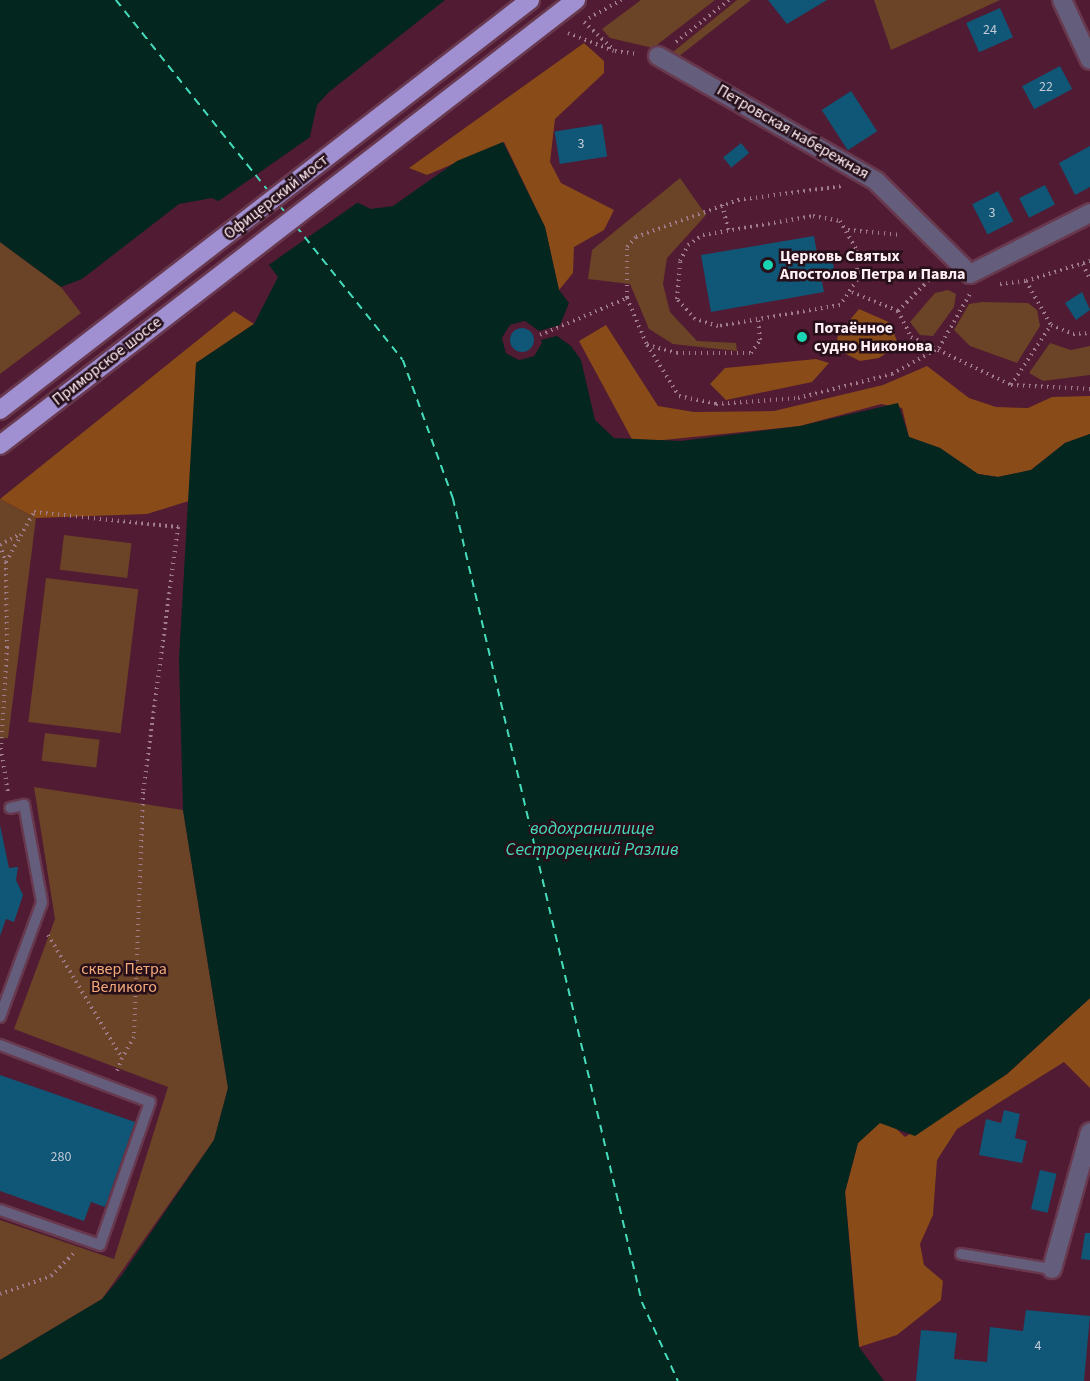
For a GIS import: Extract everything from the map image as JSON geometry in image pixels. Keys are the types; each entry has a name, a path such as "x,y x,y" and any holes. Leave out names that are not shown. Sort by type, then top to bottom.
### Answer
{"highway":[{"name":"Офицерский мост","path":"199,257 530,0"},
{"name":"Офицерский мост","path":"215,277 576,0"},
{"name":"Приморское шоссе","path":"0,410 199,257"},
{"name":"Приморское шоссе","path":"0,445 215,277"}],"street":[{"path":"1062,0 1090,60"},
{"name":"Петровская набережная","path":"658,56 876,181 972,280"},
{"path":"972,280 1090,213"},
{"path":"1052,1269 1090,1132"}],"lane":[{"path":"0,1017 42,902 40,876 24,805 10,808"},
{"path":"0,1045 150,1102 100,1245 0,1210"},
{"path":"961,1254 1052,1269"}],"path":[{"path":"567,32 615,51 658,56 729,0"},
{"path":"584,22 615,51"},
{"path":"876,181 722,205 636,237 627,247 627,298 647,345 679,396 716,404 798,398 892,374 939,348 972,280"},
{"path":"722,205 729,231"},
{"path":"813,216 840,221 848,230 859,272 852,292 840,305 758,319 705,324 677,299 675,273 688,245 703,235 729,231 813,216"},
{"path":"848,230 911,237"},
{"path":"1026,281 1090,261"},
{"path":"1083,264 1090,280"},
{"path":"898,311 917,298 935,267"},
{"path":"852,292 898,311 911,337 939,348 1011,385 1090,389"},
{"path":"540,335 562,329 627,298"},
{"path":"647,345 677,353 751,353 760,340 758,319"},
{"path":"1011,385 1051,325"},
{"path":"6,562 34,512 178,527 143,792 134,1037 122,1058 112,1086"},
{"path":"10,808 1,748 6,562 0,545 22,532"},
{"path":"36,918 122,1058"},
{"path":"0,1294 51,1276 85,1240"}],"green space":[{"path":"641,0 715,0 653,48 610,38 602,29"},
{"path":"737,0 751,0 678,57 673,52"},
{"path":"874,0 1000,0 891,50"},
{"path":"680,178 706,215 667,258 663,284 670,312 697,341 736,343 737,351 673,344 649,329 630,284 588,279 592,250"},
{"path":"0,242 61,287 81,313 0,374"},
{"path":"948,290 956,294 954,307 933,336 920,335 910,322 935,293"},
{"path":"1028,303 1037,310 1040,326 1017,363 970,346 954,330 969,304"},
{"path":"1050,343 1071,350 1090,346 1090,375 1043,381 1029,373"},
{"path":"0,499 36,518 8,738 0,739"},
{"path":"64,535 131,543 127,578 60,570"},
{"path":"46,578 138,589 121,733 28,722"},
{"path":"45,733 100,740 96,767 42,761"},
{"name":"сквер Петра Великого","path":"34,787 183,810 228,1088 214,1140 102,1299 0,1360 0,1220 114,1259 168,1087 14,1029 55,919"}],"shaded area":[{"path":"584,43 604,61 604,73 555,119 550,162 561,183 614,210 604,230 574,247 573,273 559,290 545,227 504,142 427,175 409,168"},
{"path":"859,309 891,323 898,345 879,358 860,361 836,349 838,334"},
{"path":"234,311 254,324 196,363 192,500 147,514 36,518 0,499"},
{"path":"606,325 658,406 694,412 774,411 883,385 927,366 969,398 996,407 1028,408 1052,397 1090,396 1090,434 1065,443 1031,470 998,477 978,474 940,448 909,437 902,408 881,404 800,426 634,443 579,341"},
{"path":"816,359 829,363 812,382 726,400 710,384 725,368"},
{"path":"1090,998 1090,1088 1064,1062 957,1129 937,1160 933,1215 920,1244 924,1265 943,1281 941,1300 897,1335 859,1347 845,1192 858,1143 879,1123 891,1124 905,1137 1007,1074"}],"water":[{"name":"водохранилище Сестрорецкий Разлив","path":"0,0 445,0 329,92 317,105 310,136 354,201 371,209 393,206 457,161 503,142 545,227 559,290 569,303 560,325 539,331 525,321 510,325 502,338 506,353 519,360 534,356 541,340 557,336 571,346 581,360 595,420 614,438 681,441 800,426 898,403 909,437 940,448 978,474 998,477 1031,470 1065,443 1090,434 1090,998 1007,1074 915,1136 880,1123 858,1143 845,1192 859,1347 884,1381 0,1381 0,1360 102,1299 122,1275 214,1140 228,1088 183,810 179,659 196,363 254,324 278,277 222,203 212,198 179,204 82,279 61,287 0,242"}],"pier":[{"path":"313,135 359,201 264,268 218,202"},
{"path":"525,321 539,333 525,324 512,327 505,338 509,351 519,357 532,354 540,337 542,343 534,356 519,360 506,353 502,338 510,325"}],"building":[{"path":"768,0 827,0 787,24"},
{"path":"1000,8 1013,37 979,52 966,23"},
{"path":"1060,66 1072,89 1034,109 1022,86"},
{"path":"851,91 877,131 848,150 822,110"},
{"path":"602,124 607,157 560,164 555,132"},
{"path":"741,143 749,153 731,168 723,157"},
{"path":"1090,146 1090,187 1075,195 1059,163"},
{"path":"1045,185 1055,205 1029,218 1019,198"},
{"path":"998,191 1013,221 988,234 972,204"},
{"name":"Церковь Святых Апостолов Петра и Павла","path":"814,236 817,253 831,251 835,275 821,277 824,292 711,312 701,255"},
{"path":"1082,292 1090,310 1076,320 1065,303"},
{"path":"522,328 530,332 534,340 530,348 522,352 514,348 510,340 514,332"},
{"path":"0,825 9,868 18,867 16,880 23,895 14,922 6,919 0,936"},
{"path":"0,1075 135,1122 105,1207 91,1202 84,1221 0,1191"},
{"path":"1004,1110 1020,1114 1015,1138 1027,1141 1022,1163 979,1155 986,1119 1001,1123"},
{"path":"1040,1170 1057,1174 1048,1213 1031,1209"},
{"path":"1085,1233 1090,1233 1090,1260 1081,1259"},
{"path":"1026,1310 1090,1316 1084,1381 916,1381 921,1330 957,1333 954,1359 987,1362 990,1327 1023,1331"}],"ferry route":[{"path":"116,0 269,192"},
{"path":"279,205 286,213"},
{"path":"296,226 403,360 453,498 642,1302 678,1381"}],"place":[{"name":"Церковь Святых Апостолов Петра и Павла","path":"768,265"},
{"name":"Потаённое судно Никонова","path":"802,337"}]}
